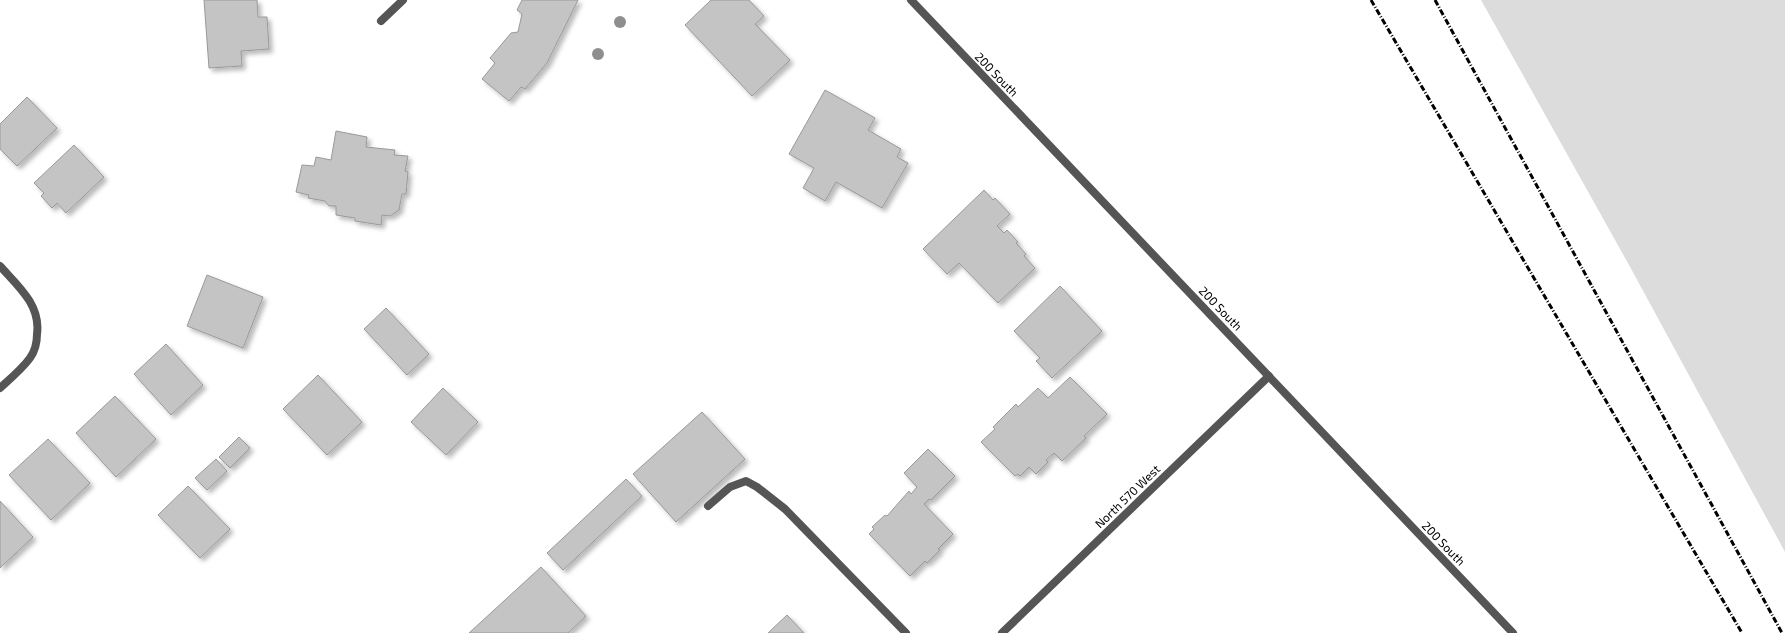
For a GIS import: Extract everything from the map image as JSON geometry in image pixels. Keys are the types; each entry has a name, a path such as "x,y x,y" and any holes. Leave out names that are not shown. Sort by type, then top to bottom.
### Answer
{"street":[{"path":"381,21 404,0"},
{"name":"200 South","path":"910,0 1513,633"},
{"path":"0,266 30,300 36,313 38,328 36,343 31,357 21,369 0,388"},
{"name":"North 570 West","path":"1002,633 1269,376"},
{"path":"708,506 730,487 746,481 757,487 785,509 906,633"}],"shaded area":[{"path":"1481,0 1785,0 1785,552 1629,265"}],"building":[{"path":"204,0 257,0 258,17 267,17 269,49 241,51 242,66 209,68"},
{"path":"522,0 578,0 547,63 525,89 521,87 509,101 482,79 495,63 490,58 511,33 518,32 522,14 517,10"},
{"path":"711,0 749,0 764,16 755,24 790,60 752,96 685,25"},
{"path":"825,90 875,118 868,130 901,149 897,157 908,163 882,208 836,182 825,201 803,188 814,168 789,154"},
{"path":"27,97 57,128 17,166 0,149 0,124"},
{"path":"336,131 367,137 366,147 395,150 394,155 408,156 405,171 408,172 406,194 402,194 399,210 390,216 382,215 381,225 355,221 355,218 336,215 336,206 329,206 325,201 308,198 309,195 296,192 302,165 314,166 316,157 331,160"},
{"path":"74,145 104,177 66,213 57,203 52,208 41,196 44,193 34,183"},
{"path":"984,190 993,200 995,198 1010,214 997,226 1004,233 1007,230 1018,242 1016,243 1026,254 1024,256 1035,268 998,303 959,263 947,274 923,249"},
{"path":"207,275 263,297 243,348 187,326"},
{"path":"1060,286 1102,331 1052,378 1036,361 1040,358 1014,331"},
{"path":"386,308 429,354 407,375 364,329"},
{"path":"166,344 203,385 171,415 134,374"},
{"path":"318,375 362,422 327,455 283,409"},
{"path":"1070,377 1107,414 1084,436 1086,438 1062,461 1054,453 1046,460 1048,462 1036,474 1029,467 1020,476 1018,474 1015,476 981,442 995,429 993,427 1016,404 1018,407 1038,388 1048,398"},
{"path":"443,388 478,422 446,455 411,422"},
{"path":"115,396 156,439 116,477 76,433"},
{"path":"702,412 745,459 676,522 633,474"},
{"path":"239,437 250,448 230,468 219,457"},
{"path":"48,439 90,483 51,520 9,475"},
{"path":"928,449 955,476 931,500 929,499 924,504 953,534 927,563 925,561 910,576 869,534 874,529 872,527 885,515 887,516 909,491 911,494 917,487 904,473"},
{"path":"216,459 227,471 207,490 195,478"},
{"path":"626,479 642,496 563,570 547,553"},
{"path":"188,486 230,529 200,558 158,515"},
{"path":"0,501 33,537 0,568"},
{"path":"541,567 586,616 568,633 469,633"},
{"path":"787,615 804,633 768,633"}],"railway":[{"path":"1371,0 1742,633"},
{"path":"1435,0 1782,633"}]}
